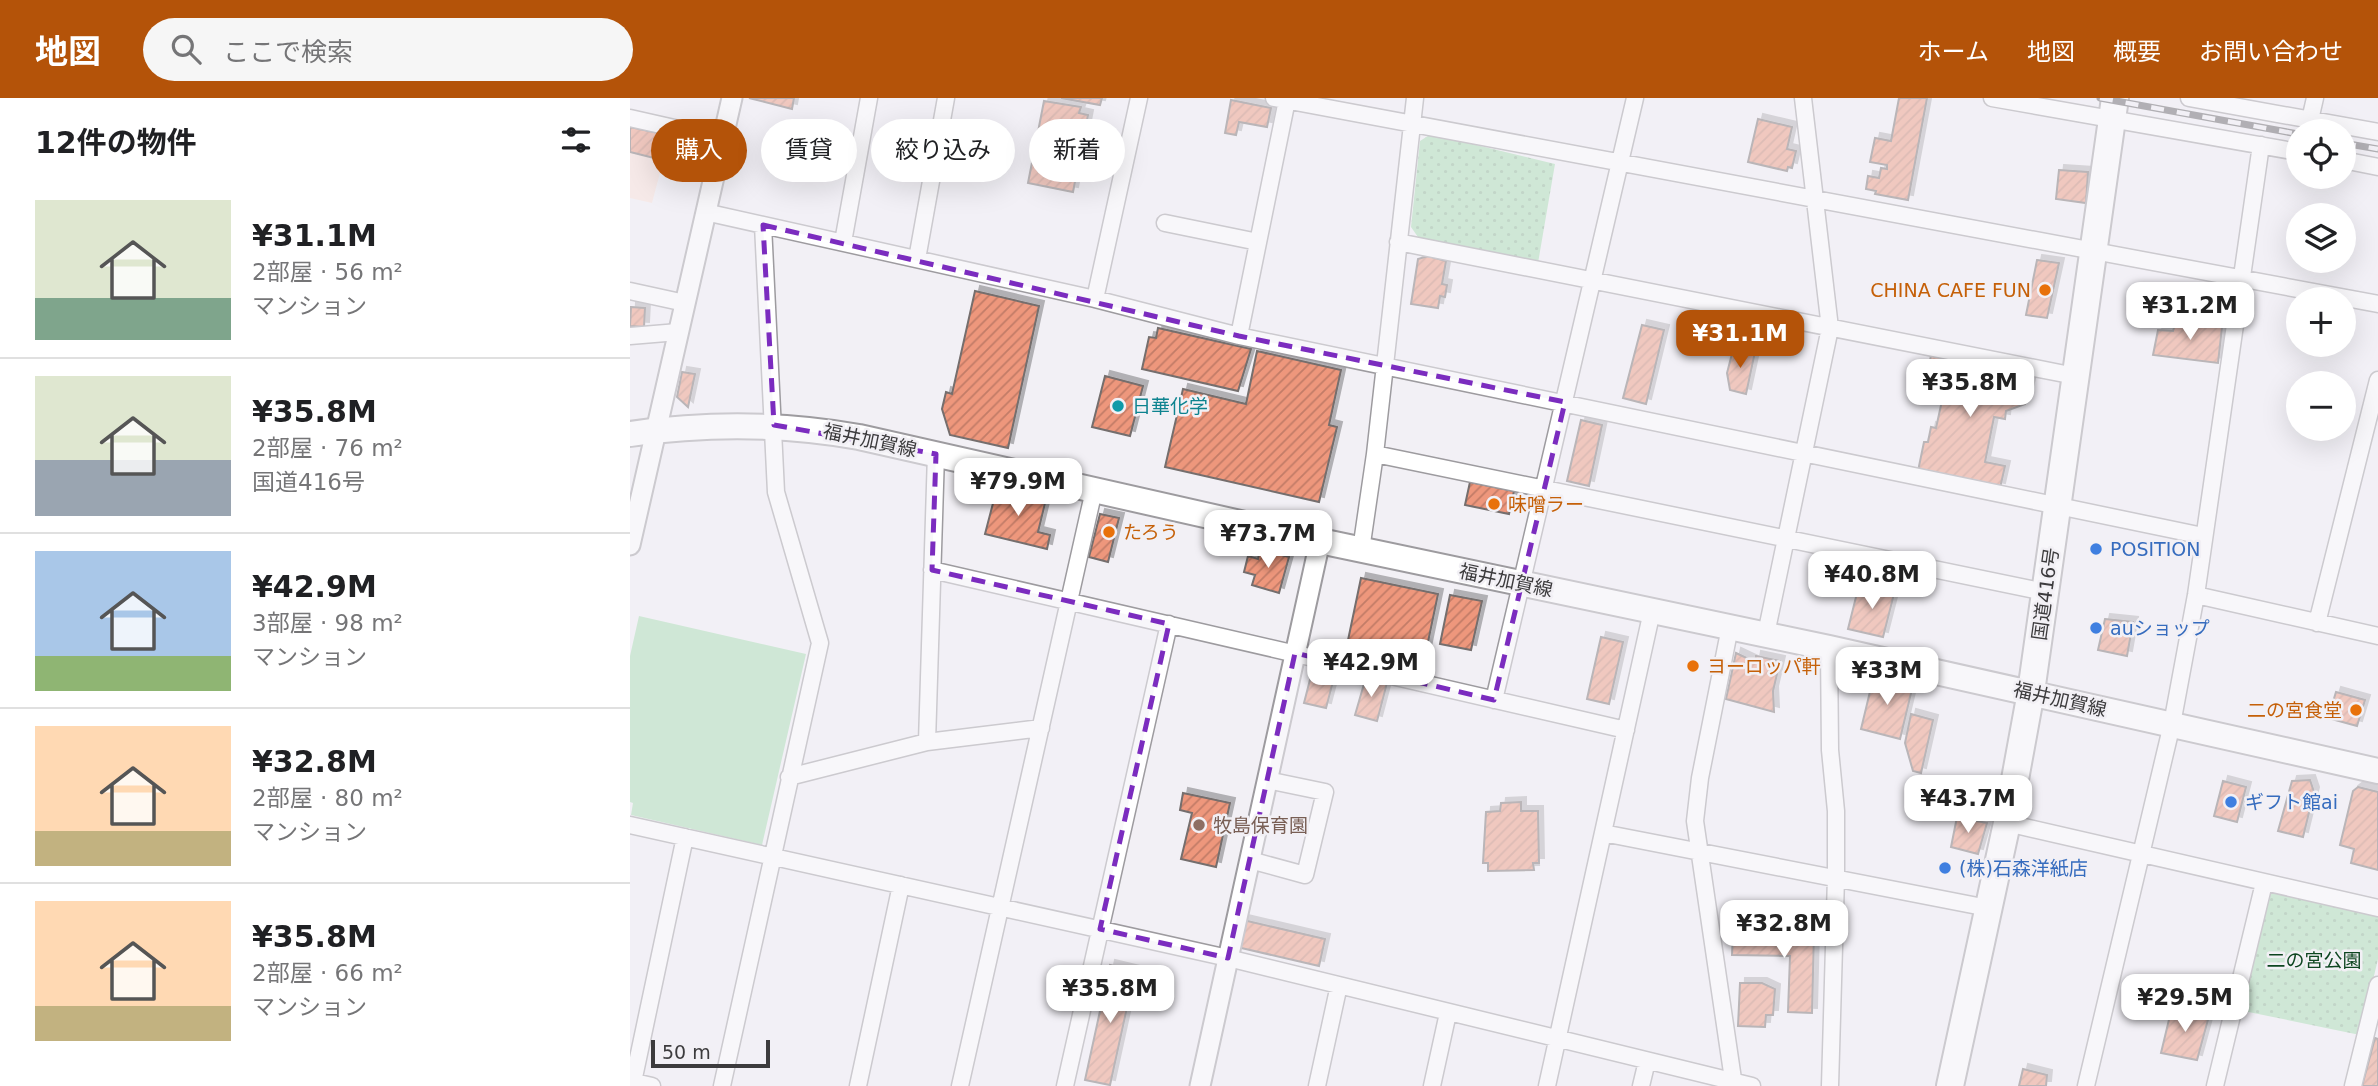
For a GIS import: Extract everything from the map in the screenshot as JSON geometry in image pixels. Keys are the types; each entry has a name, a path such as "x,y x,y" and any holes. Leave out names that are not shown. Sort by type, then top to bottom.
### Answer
{"highway":[{"name":"国道416号","path":"1951,1086 2007,823 2031,692 2113,109"}],"main road":[{"name":"福井加賀線","path":"630,434 706,425 805,427 1361,550 1766,634 2378,771"}],"street":[{"path":"727,119 732,98"},
{"path":"843,242 869,98"},
{"path":"917,259 946,98"},
{"path":"1095,299 1139,98"},
{"path":"1361,550 1375,454 1415,98"},
{"path":"1494,699 1635,98"},
{"path":"1766,634 1830,328 1803,98"},
{"path":"1992,98 2113,109 2286,150"},
{"path":"2189,98 2226,101 2306,119"},
{"path":"2310,119 2315,98"},
{"path":"1239,336 1258,242 1280,99 2378,304"},
{"path":"630,118 651,123"},
{"path":"2356,128 2378,132"},
{"path":"2086,1086 2172,724 2196,595 2261,145"},
{"path":"2356,163 2378,167"},
{"path":"630,545 712,182"},
{"path":"705,212 1095,299 1239,336 2203,536"},
{"path":"1165,223 1258,242"},
{"path":"722,1086 820,643 776,492 762,225"},
{"path":"1398,242 2075,376"},
{"path":"630,291 685,303"},
{"path":"630,336 678,332"},
{"path":"2317,623 2378,380"},
{"path":"927,742 936,454"},
{"path":"1375,454 2045,592"},
{"path":"960,1086 1094,491"},
{"path":"1200,1086 1320,541"},
{"path":"932,570 1626,730"},
{"path":"2196,595 2378,636"},
{"path":"1547,1086 1652,611"},
{"path":"1065,1086 1170,624"},
{"path":"1730,627 1700,778 1695,821 1734,1084"},
{"path":"1829,648 1829,750 1836,811 1830,1086"},
{"path":"789,777 927,742 1041,728"},
{"path":"1250,860 1304,875 1325,792 1267,780"},
{"path":"2007,823 2378,908"},
{"path":"630,825 1228,958 1734,1084 1752,1086"},
{"path":"1603,833 1988,908"},
{"path":"652,1086 631,1081 685,837"},
{"path":"2214,1086 2264,883"},
{"path":"858,1086 901,885"},
{"path":"1317,1086 1339,985"},
{"path":"2353,1086 2378,985"},
{"path":"1432,1086 1448,1013"},
{"path":"1642,1086 1647,1061"}],"highlighted area":[{"path":"763,225 1239,336 1565,402 1494,700 1295,653 1228,958 1100,929 1169,624 932,570 936,454 774,425"}],"shaded area":[{"path":"630,123 651,127 651,182 658,182 652,203 630,198"}],"green space":[{"path":"1431,134 1555,164 1538,263 1420,240 1411,227 1420,141"},
{"path":"639,616 806,654 762,845 631,815 630,656"},
{"name":"二の宮公園","path":"2269,888 2378,912 2378,959 2360,1035 2239,1010"}],"building":[{"path":"749,98 794,98 792,109"},
{"path":"1061,98 1102,98 1100,105"},
{"path":"1899,98 1927,98 1908,200 1875,194 1876,191 1866,189 1868,176 1879,178 1881,168 1887,169 1887,165 1870,162 1875,138 1891,141"},
{"path":"1231,100 1271,108 1267,127 1239,122 1236,135 1225,133"},
{"path":"1044,101 1081,107 1079,113 1088,115 1087,119 1040,119"},
{"path":"1758,119 1792,127 1787,149 1796,151 1792,168 1788,167 1787,171 1748,162"},
{"path":"630,127 651,131 651,157 630,152"},
{"path":"2059,170 2088,172 2086,203 2056,199"},
{"path":"1029,178 1029,182 1075,182 1073,192 1028,183"},
{"path":"1428,256 1446,261 1442,284 1447,285 1445,297 1440,296 1438,308 1411,304 1418,259"},
{"path":"2037,260 2059,263 2047,318 2026,315"},
{"path":"975,291 1039,306 1008,448 950,435 942,409 946,392 952,394"},
{"path":"631,307 645,308 644,327 630,326"},
{"path":"2176,320 2222,327 2218,363 2153,355 2158,330 2173,331"},
{"path":"1642,325 1664,330 1646,404 1623,398"},
{"path":"1158,328 1251,349 1238,391 1142,369 1149,337 1156,338"},
{"path":"1734,346 1755,352 1746,394 1730,390 1727,373"},
{"path":"1257,351 1341,370 1329,425 1337,427 1319,502 1165,467 1183,389 1246,404"},
{"path":"1931,355 2032,375 2025,404 2006,411 2005,419 1994,417 1985,462 2005,466 2000,488 1918,471 1924,442 1928,442 1931,427 1936,428 1947,378 1939,376 1937,386 1926,384"},
{"path":"682,372 695,374 688,407 677,397"},
{"name":"日華化学","path":"1105,376 1143,386 1130,436 1092,427"},
{"path":"1581,420 1602,425 1589,486 1567,481"},
{"path":"1470,482 1514,491 1509,514 1465,505"},
{"path":"997,488 1046,499 1038,532 1050,535 1047,549 985,534"},
{"path":"1100,514 1119,518 1108,562 1089,557"},
{"path":"1260,549 1289,557 1279,593 1252,585 1255,575 1244,572 1248,556 1258,559"},
{"path":"1361,578 1438,594 1424,661 1347,645"},
{"path":"1873,584 1895,590 1883,637 1848,629 1858,589 1871,593"},
{"path":"1450,595 1482,601 1471,650 1440,644"},
{"path":"2105,619 2133,622 2127,656 2098,650"},
{"path":"1601,637 1623,642 1609,704 1587,699"},
{"path":"1736,653 1755,662 1756,656 1780,661 1773,691 1774,712 1726,699"},
{"path":"1314,664 1336,670 1326,708 1304,703"},
{"path":"1874,675 1913,685 1900,739 1861,729"},
{"path":"1366,677 1387,683 1377,721 1355,715"},
{"path":"2336,692 2365,700 2357,726 2328,718"},
{"path":"1911,714 1933,720 1921,773 1913,771 1905,743"},
{"path":"2310,780 2314,792 2303,837 2278,831 2292,781"},
{"path":"2223,781 2246,787 2237,822 2214,816"},
{"path":"2358,787 2378,792 2378,870 2351,863 2354,849 2340,845 2353,791"},
{"path":"1183,793 1230,803 1216,867 1181,859 1192,813 1180,810"},
{"path":"1521,802 1521,811 1538,811 1539,863 1533,863 1534,870 1488,871 1488,863 1483,863 1486,812 1500,811 1501,803"},
{"path":"1957,817 1987,823 1978,854 1951,847"},
{"path":"1243,920 1325,939 1319,966 1237,947"},
{"path":"1733,931 1814,933 1812,1013 1788,1012 1790,956 1732,955"},
{"path":"1110,965 1135,971 1110,1085 1085,1080"},
{"path":"1740,983 1762,983 1775,989 1773,1015 1766,1015 1765,1027 1738,1026"},
{"path":"2172,1007 2209,1016 2197,1060 2161,1053"},
{"path":"2375,1038 2378,1039 2378,1086 2362,1086"},
{"path":"2023,1069 2047,1075 2046,1086 2019,1086"}],"railway":[{"path":"2100,98 2286,132"},
{"path":"2356,145 2378,149"}],"place":[{"name":"CHINA CAFE FUN","path":"2045,290"},
{"name":"日華化学","path":"1118,406"},
{"name":"味噌ラー","path":"1494,504"},
{"name":"たろう","path":"1109,532"},
{"name":"POSITION","path":"2096,549"},
{"name":"auショップ","path":"2096,628"},
{"name":"ヨーロッパ軒","path":"1693,666"},
{"name":"二の宮食堂","path":"2356,710"},
{"name":"ギフト館ai","path":"2231,802"},
{"name":"牧島保育園","path":"1199,825"},
{"name":"(株)石森洋紙店","path":"1945,868"}]}
